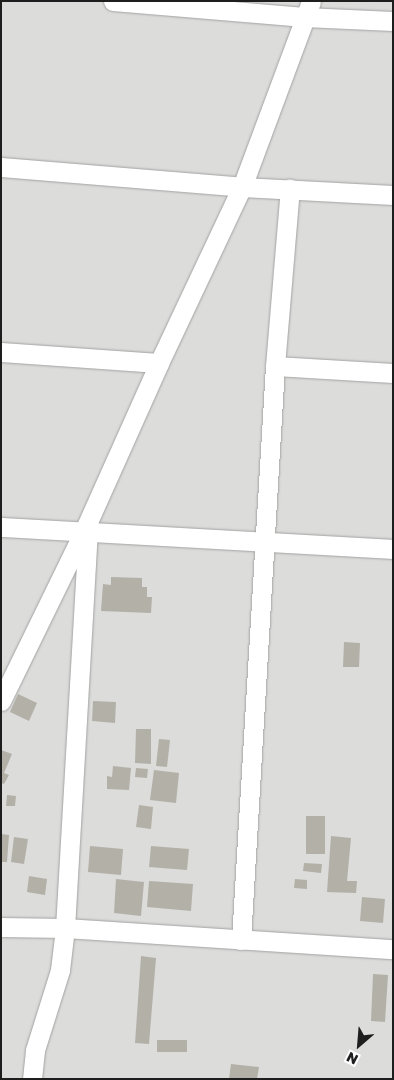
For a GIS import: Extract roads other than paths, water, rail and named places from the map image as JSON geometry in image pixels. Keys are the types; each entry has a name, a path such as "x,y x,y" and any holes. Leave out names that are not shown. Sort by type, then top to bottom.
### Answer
{"street":[{"path":"113,1 307,9 393,21"},
{"path":"1,701 86,532 159,363 242,187 307,9"},
{"path":"1,167 242,187 393,195"},
{"path":"241,940 275,366 290,189"},
{"path":"1,352 159,363"},
{"path":"275,366 393,373"},
{"path":"1,527 266,540 393,549"},
{"path":"32,1079 35,1050 60,970 65,928 86,532"},
{"path":"1,927 65,928 393,949"}]}
